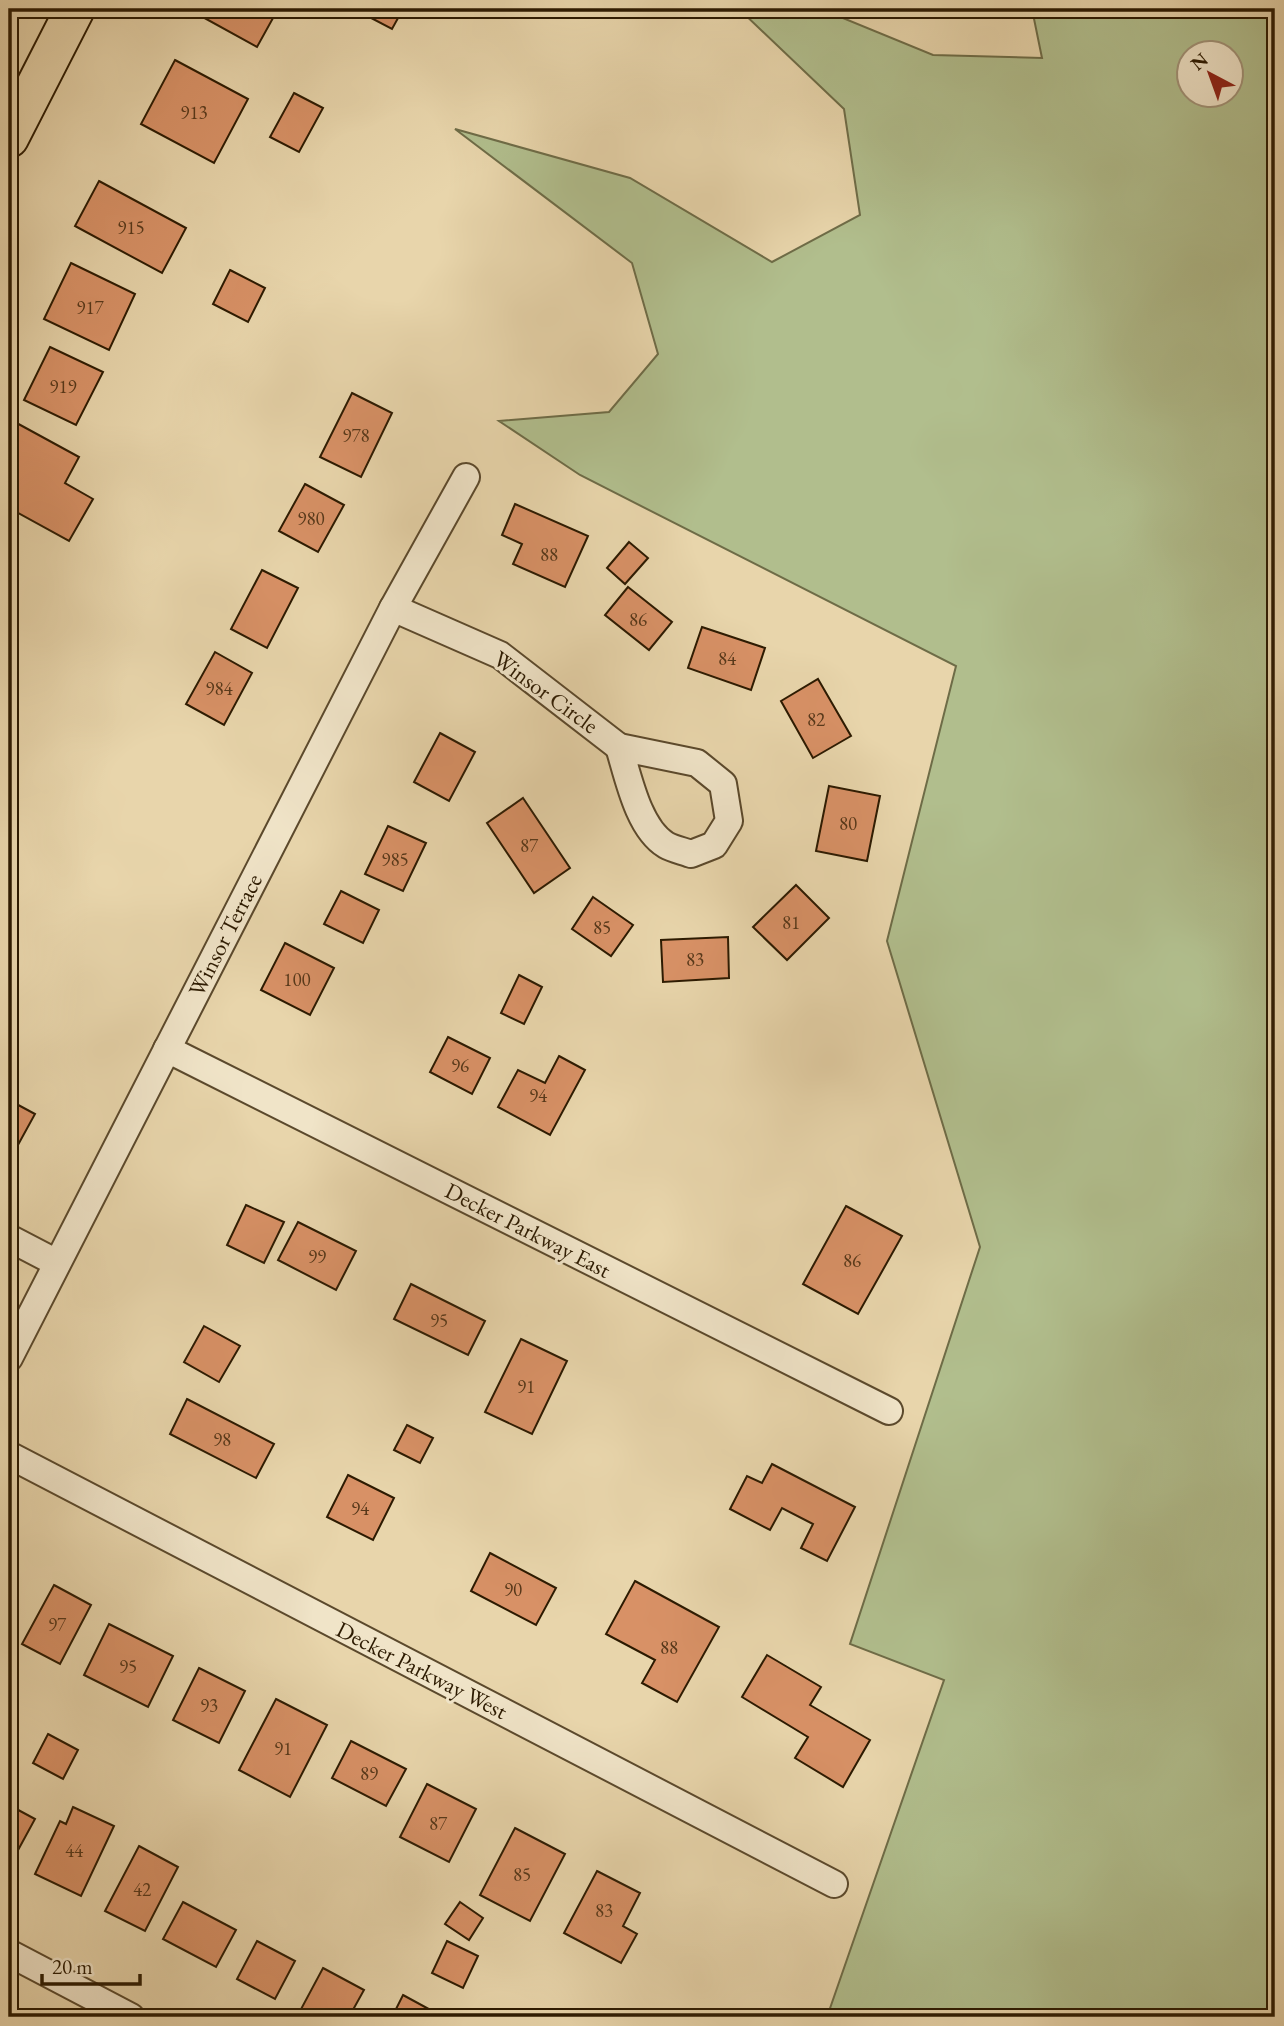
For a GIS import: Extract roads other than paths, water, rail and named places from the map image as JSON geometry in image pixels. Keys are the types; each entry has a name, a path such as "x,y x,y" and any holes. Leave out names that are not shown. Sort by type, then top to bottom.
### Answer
{"main road":[{"path":"9,138 75,9"}],"street":[{"name":"Winsor Terrace","path":"57,1263 393,608 466,477"},
{"name":"Winsor Circle","path":"393,608 500,655 620,747 696,762 723,784 729,821 714,845 691,854 665,844 646,824 620,747"},
{"name":"Decker Parkway East","path":"167,1049 889,1411"},
{"path":"9,1238 57,1263 9,1358"},
{"name":"Decker Parkway West","path":"9,1455 834,1884"},
{"path":"9,1952 131,2017"}]}
